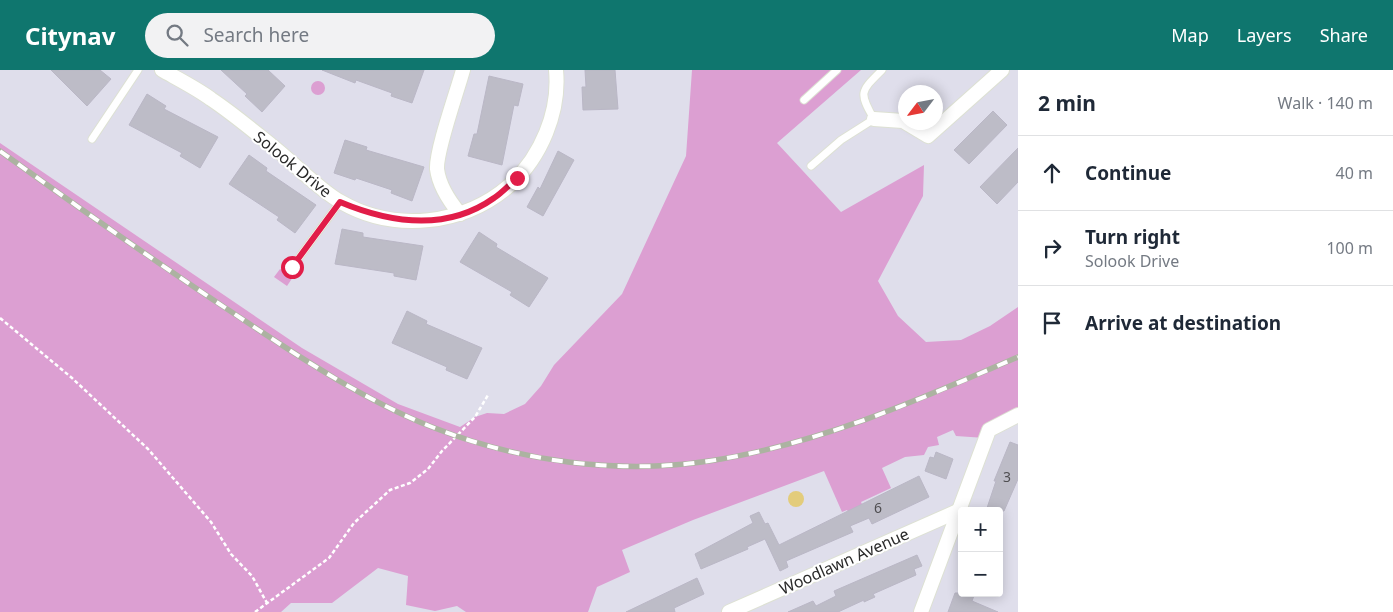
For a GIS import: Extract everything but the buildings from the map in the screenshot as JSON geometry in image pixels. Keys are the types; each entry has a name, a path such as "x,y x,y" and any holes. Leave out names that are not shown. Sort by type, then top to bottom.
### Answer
{"street":[{"name":"Solook Drive","path":"162,70 211,99 340,202 368,214 394,220 425,221 460,214 494,198 517,178 532,161 542,142 554,111 556,70"},
{"path":"460,214 451,203 442,185 437,167 463,70"},
{"path":"874,119 903,121 928,136 1002,70"},
{"path":"960,507 989,430 1018,415"},
{"path":"921,612 958,511"},
{"name":"Woodlawn Avenue","path":"733,611 958,511"}],"lane":[{"path":"92,139 138,70"},
{"path":"804,100 837,70"},
{"path":"811,166 841,140 874,119 863,101 862,94 865,88 882,70"},
{"path":"292,267 340,202"}],"path":[{"path":"0,318 72,378 148,449 211,522 231,554 252,576 267,603"},
{"path":"255,612 329,558 354,523 390,490 410,483 428,469 442,451 475,417 488,394"}],"shaded area":[{"path":"692,70 861,70 777,143 841,212 924,165 923,196 878,281 898,316 926,342 961,340 990,326 1018,307 1018,415 985,438 956,436 953,430 937,437 939,445 928,447 924,455 905,457 882,468 891,488 861,502 868,517 855,524 847,510 842,512 824,471 693,520 622,550 630,572 597,587 588,612 466,612 457,606 435,611 406,605 408,576 378,568 332,603 291,603 281,612 0,612 0,143 302,348 398,404 460,427 475,417 487,413 504,414 525,404 541,386 554,365 622,294 686,156"},
{"path":"315,81 321,81 325,88 321,95 315,95 311,91 311,85"},
{"path":"280,269 293,277 287,286 274,277"},
{"path":"796,491 804,499 796,507 788,499"}],"railway":[{"path":"0,151 198,290 301,358 352,388 432,427 499,449 533,456 568,462 639,466 674,465 749,454 828,432 905,405 1018,357"}],"route":[{"path":"292,267 340,202 368,214 394,220 425,221 448,217 477,208 494,198 517,178"}]}
